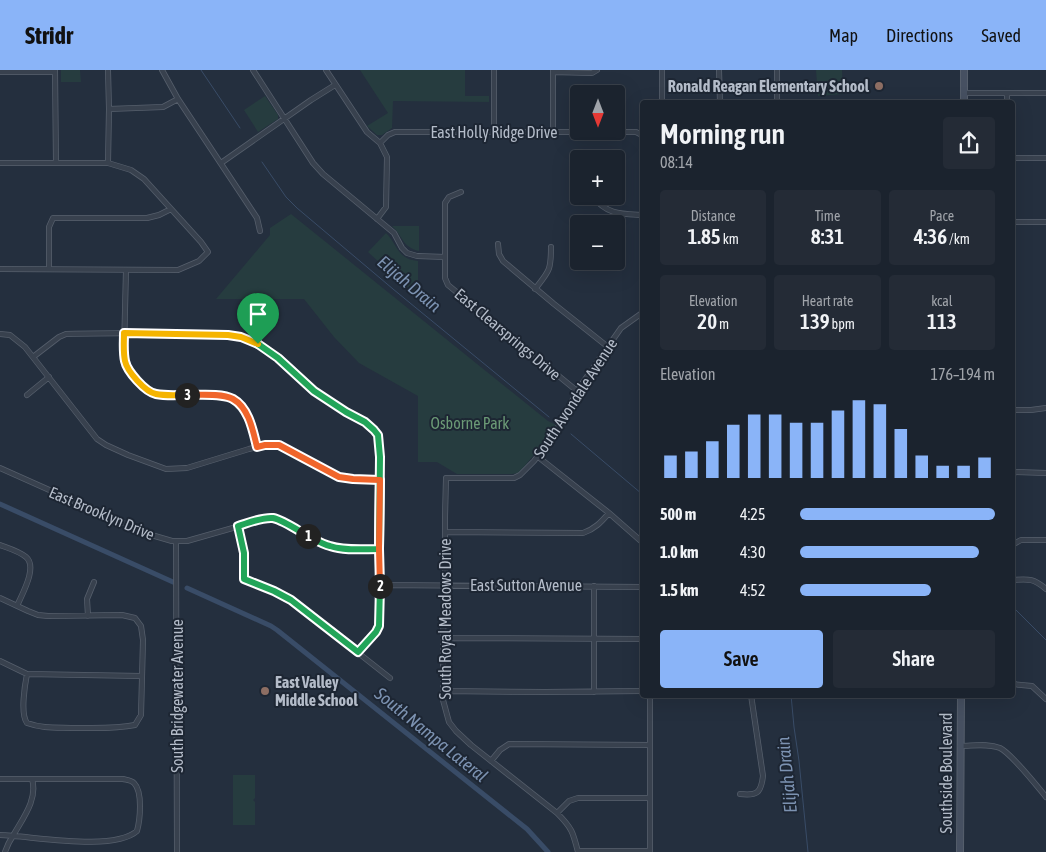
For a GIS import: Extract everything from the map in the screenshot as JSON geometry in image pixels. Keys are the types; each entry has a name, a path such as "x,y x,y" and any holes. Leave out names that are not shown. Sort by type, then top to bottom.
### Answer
{"main road":[{"path":"964,70 964,100"},
{"name":"Southside Boulevard","path":"960,852 961,698"}],"street":[{"path":"108,70 108,163"},
{"path":"162,70 178,99 257,218 260,231"},
{"path":"252,70 313,163 323,174 394,233 407,253 417,256 445,256"},
{"path":"326,70 367,132 380,143 387,157 386,207 377,219"},
{"path":"494,70 494,132"},
{"path":"553,132 553,71 592,73 598,70"},
{"path":"662,70 662,100"},
{"path":"719,70 720,100"},
{"path":"777,70 777,100"},
{"path":"0,72 55,71 56,163"},
{"path":"221,163 336,85"},
{"path":"964,93 1046,92"},
{"path":"1006,100 1007,93"},
{"path":"109,109 163,108 178,99"},
{"name":"East Holly Ridge Drive","path":"380,143 388,135 395,132 636,132 640,134"},
{"path":"1015,158 1046,158"},
{"path":"0,163 108,163 131,170 144,179 208,252 199,261 178,270 0,269"},
{"name":"East Clearsprings Drive","path":"461,192 449,197 445,203 445,278 448,285 577,391"},
{"path":"602,205 617,214 640,215"},
{"path":"49,269 49,227 53,218 147,218 159,216 171,209"},
{"path":"1015,222 1046,222"},
{"path":"498,244 498,254 503,261 608,347"},
{"path":"535,289 549,271 551,247"},
{"path":"126,270 124,360 127,367 150,392 233,399 245,411 252,425 257,447"},
{"name":"South Avondale Avenue","path":"446,478 514,478 520,475 554,435 577,391 621,328 640,314"},
{"path":"33,357 59,336 66,334 124,333 228,335 241,337 258,344 278,358 314,391 365,422 374,430 378,435 380,443 379,626 358,652"},
{"path":"0,334 10,336 25,347 97,439 128,455 166,469 187,468 265,445 279,445 339,477 380,480"},
{"path":"27,396 49,377"},
{"path":"1015,410 1046,408"},
{"path":"537,456 640,540"},
{"name":"East Brooklyn Drive","path":"0,468 148,534 167,540 187,540 273,518 332,547 379,549"},
{"path":"1015,472 1046,473"},
{"name":"South Royal Meadows Drive","path":"446,478 443,700 449,722 470,745 557,813 573,833 578,851"},
{"path":"445,532 583,533 597,526 608,513"},
{"path":"238,526 244,553 244,579 291,600 390,678"},
{"path":"1015,543 1021,540 1046,540"},
{"name":"South Bridgewater Avenue","path":"176,541 177,852"},
{"path":"0,544 28,558 31,564 31,572 17,606"},
{"path":"1015,580 1032,579 1046,589"},
{"path":"88,616 87,599 94,582"},
{"name":"East Sutton Avenue","path":"380,585 640,586"},
{"path":"594,586 594,692"},
{"path":"0,598 38,615 122,615 135,618 141,626 143,640 141,716 135,725 120,728 50,728 27,723 24,717 24,688 27,674"},
{"path":"443,638 640,639"},
{"path":"0,661 27,674 141,676"},
{"path":"1015,684 1032,686 1046,699"},
{"path":"443,691 640,691"},
{"path":"578,851 650,852 650,698"},
{"path":"740,794 751,795 762,788 763,776 751,698"},
{"path":"491,761 500,750 509,744 650,745"},
{"path":"960,746 1000,748 1011,757 1046,797"},
{"path":"0,779 130,780 139,791 140,800 138,828 134,835 127,840 108,844 88,845 52,843 13,835 0,835"},
{"path":"5,852 30,807 34,785 32,779"},
{"path":"557,813 569,801 578,798 650,798"}],"green space":[{"path":"61,70 80,70 81,82 61,82"},
{"path":"360,70 465,70 465,96 489,96 489,102 393,101 392,128 382,135 377,135 367,126 388,113"},
{"path":"816,70 842,70 843,94 818,96"},
{"path":"265,96 278,115 278,119 258,132 244,110"},
{"name":"Osborne Park","path":"291,214 548,421 556,425 548,438 518,473 457,474 437,462 418,462 418,396 359,363 334,337 304,299 216,299 270,235 270,228"},
{"path":"392,226 419,226 419,251 409,247"},
{"path":"386,233 402,254 411,260 418,261 418,298 368,252"},
{"path":"233,775 255,775 255,798 253,800 255,802 255,825 233,825"}],"waterway":[{"name":"Elijah Drain","path":"201,70 240,128"},
{"name":"Elijah Drain","path":"262,162 286,197 297,208 549,417"},
{"name":"Elijah Drain","path":"571,434 640,492"},
{"name":"South Nampa Lateral","path":"0,504 173,582"},
{"name":"South Nampa Lateral","path":"187,588 277,630 527,829 548,852"},
{"path":"1015,609 1046,640"},
{"name":"Elijah Drain","path":"791,698 808,852"}],"place":[{"name":"Ronald Reagan Elementary School","path":"879,86"},
{"name":"East Valley Middle School","path":"265,691"}],"route":[{"path":"258,344 241,337 228,335 124,333 124,360 127,367 150,392 233,399 245,411 252,425 257,447 279,445 339,477 380,480 379,626 358,652 291,600 244,579 244,553 238,526 273,518 332,547 379,549 380,480 380,443 378,435 365,422 329,402 314,391 278,358 258,344"}]}
